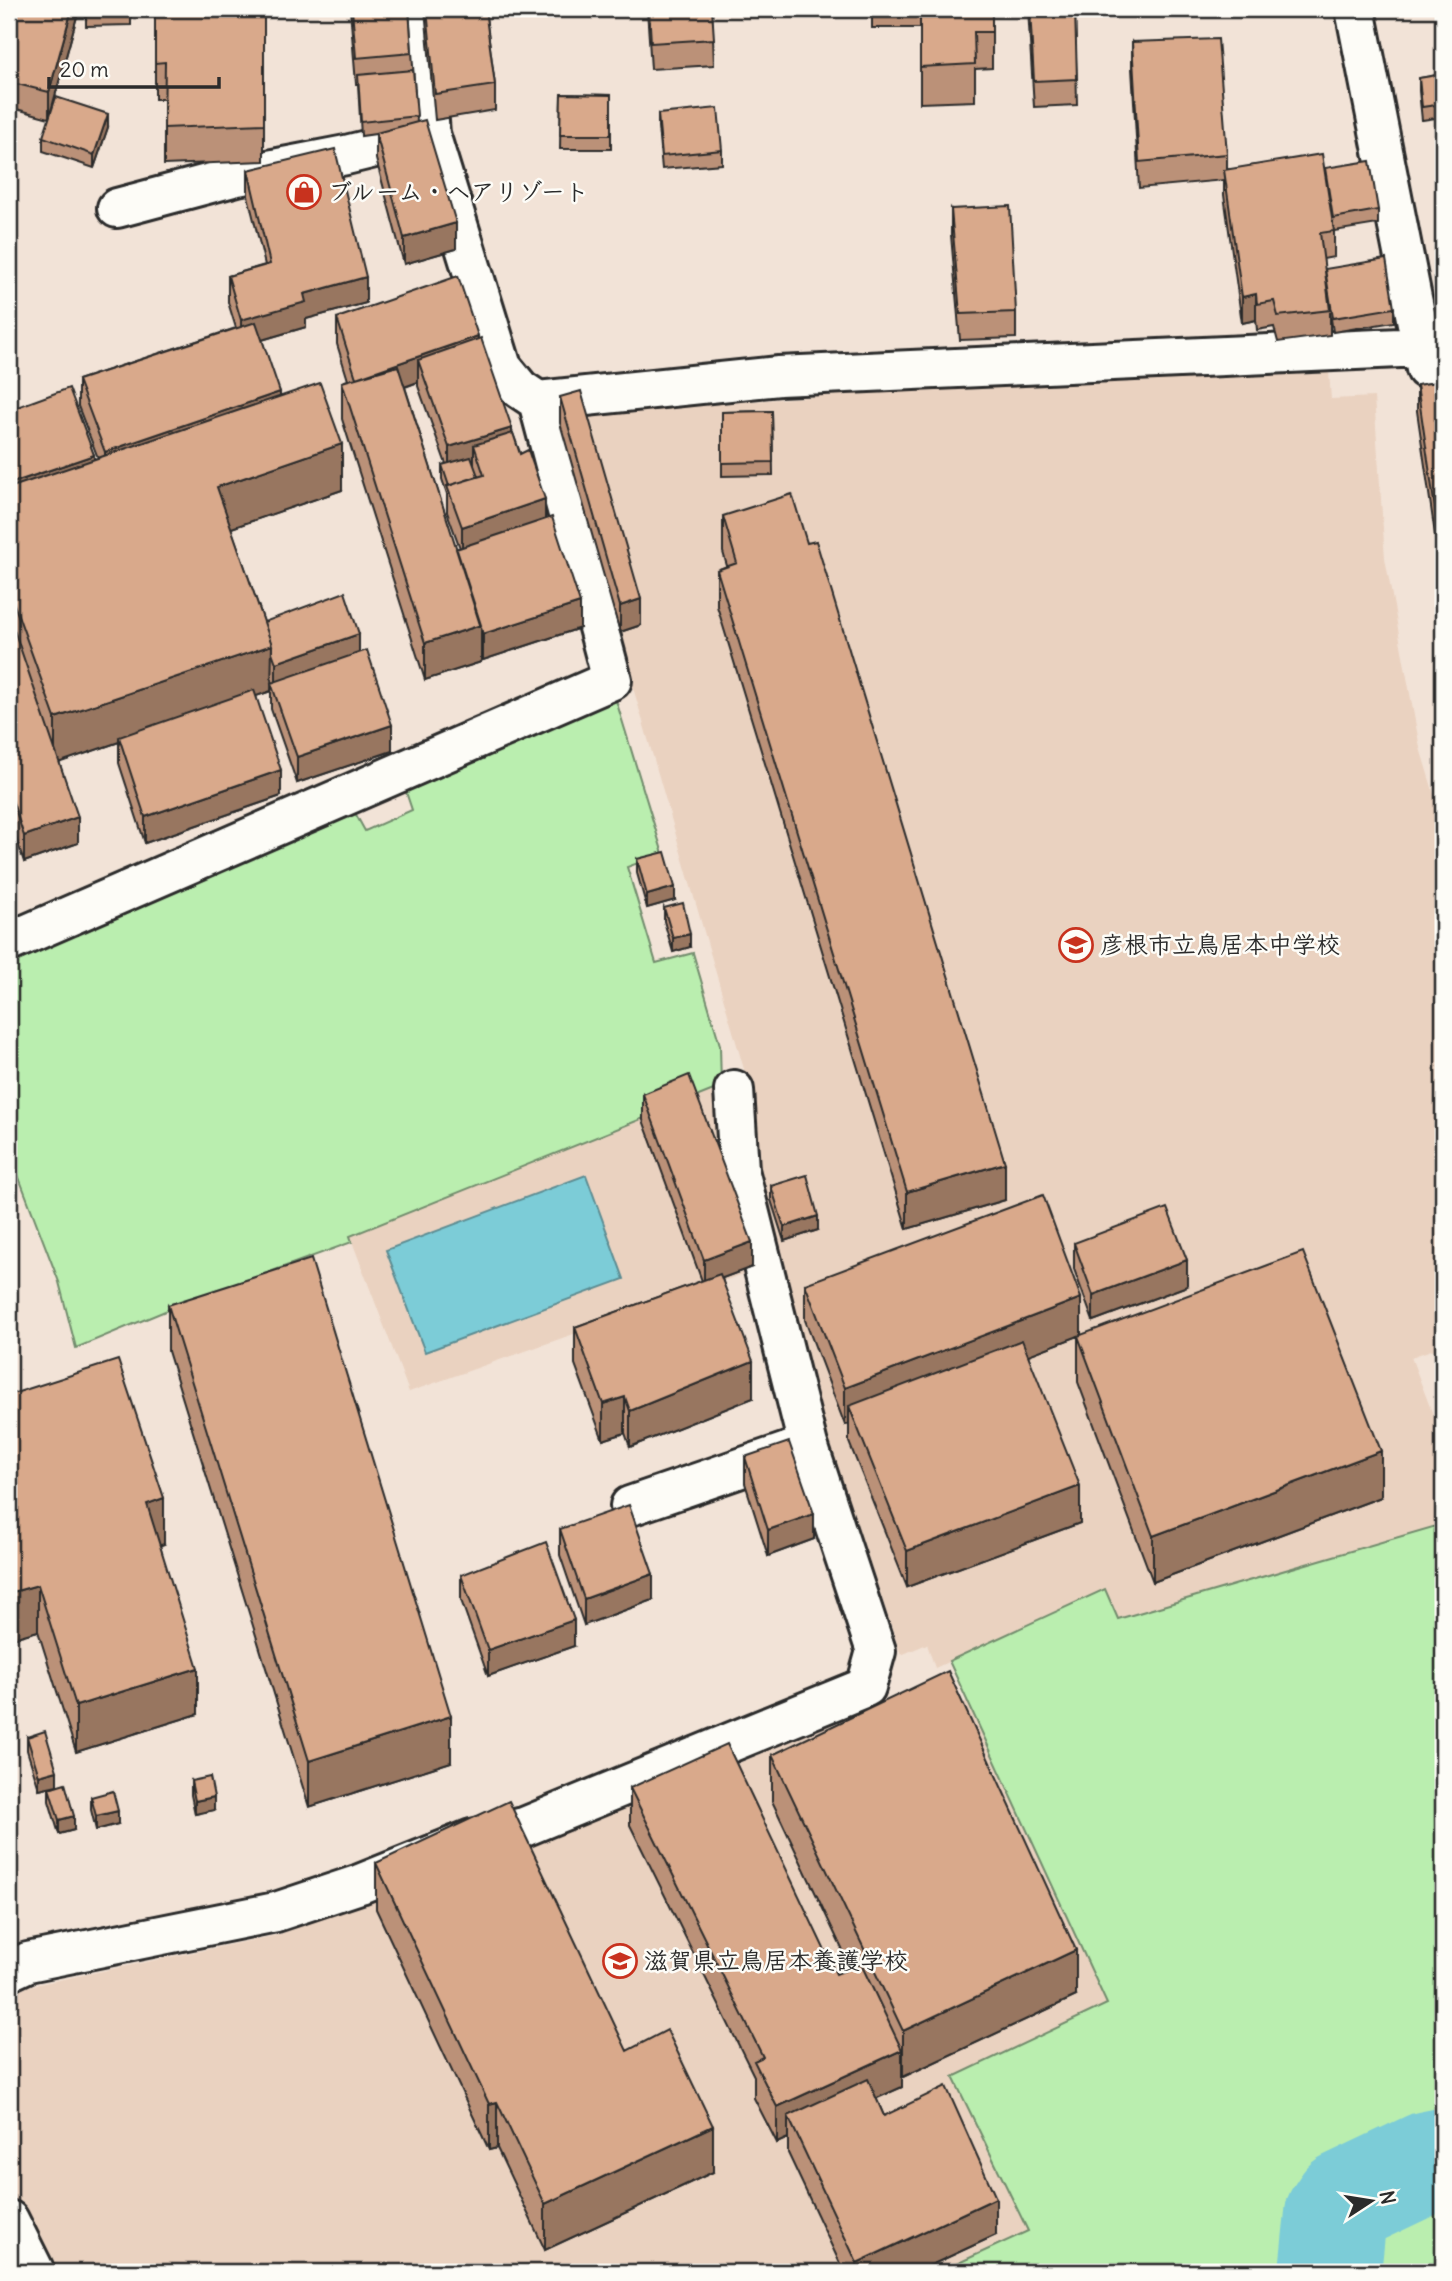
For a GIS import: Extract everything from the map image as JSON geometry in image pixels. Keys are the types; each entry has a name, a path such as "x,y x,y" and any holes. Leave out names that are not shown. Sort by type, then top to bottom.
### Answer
{"street":[{"path":"419,9 430,134 502,367 520,389 538,401 779,376 1424,358 1355,9"},
{"path":"117,208 237,176 346,155 430,134"},
{"path":"9,942 612,680 538,401"},
{"path":"9,1972 28,1962 276,1913 360,1884 472,1839 524,1827 866,1686 876,1651 808,1445 739,1170 734,1090"},
{"path":"630,1506 808,1445"},
{"path":"9,2220 35,2272"}],"shaded area":[{"name":"彦根市立鳥居本中学校","path":"1328,358 1331,399 1374,397 1385,558 1420,748 1443,824 1443,1346 1411,1357 1443,1441 1443,1524 1118,1620 1104,1589 935,1668 927,1644 901,1655 805,1370 778,1262 409,1392 350,1236 746,1076 554,416"},
{"name":"滋賀県立鳥居本養護学校","path":"937,1678 951,1708 967,1701 1107,2004 954,2077 1028,2231 939,2272 51,2272 9,2188 9,1996 29,1986 278,1935 462,1857 624,1807 700,1774 728,1768"}],"green space":[{"path":"615,697 663,854 627,867 656,963 693,953 720,1045 721,1087 350,1236 352,1242 187,1302 76,1348 59,1282 18,1175 9,1178 9,961 354,811 365,831 412,810 405,789"},
{"path":"1443,1524 1443,2272 939,2272 1028,2231 953,2077 1107,2004 949,1661 1105,1589 1118,1619"}],"water":[{"path":"586,1175 624,1279 425,1352 386,1250"}],"building":[{"path":"19,9 72,9 49,92 9,82 9,49"},
{"path":"155,9 264,9 264,124 164,128 165,62 155,63"},
{"path":"352,9 409,9 412,53 356,58"},
{"path":"427,9 485,9 495,85 435,94"},
{"path":"649,9 712,9 714,39 651,43"},
{"path":"920,9 992,9 992,32 974,32 975,64 920,67"},
{"path":"1030,9 1075,9 1077,79 1034,81"},
{"path":"1218,39 1227,154 1139,162 1132,42"},
{"path":"413,70 417,116 361,122 358,75"},
{"path":"1443,74 1443,104 1422,107 1419,78"},
{"path":"561,94 611,95 611,135 560,135"},
{"path":"56,97 108,114 94,155 43,137"},
{"path":"718,108 722,150 662,156 658,114"},
{"path":"425,120 456,223 404,238 376,133"},
{"path":"335,149 366,277 304,294 306,302 241,320 228,276 270,264 248,170"},
{"path":"1322,154 1334,231 1320,233 1330,310 1278,316 1274,301 1257,304 1256,294 1242,297 1224,170"},
{"path":"1370,161 1378,210 1333,218 1325,168"},
{"path":"1010,206 1016,312 960,314 951,209"},
{"path":"1386,259 1394,308 1333,318 1325,269"},
{"path":"458,276 478,336 356,378 337,318"},
{"path":"256,322 280,392 105,452 78,380"},
{"path":"481,338 512,428 449,447 418,360"},
{"path":"398,366 481,625 425,643 342,382"},
{"path":"1443,381 1443,521 1437,522 1417,385"},
{"path":"320,383 342,444 217,487 272,645 55,718 9,590 9,488"},
{"path":"69,388 94,455 9,484 9,410"},
{"path":"581,391 641,599 620,606 560,397"},
{"path":"772,411 773,462 722,463 722,412"},
{"path":"513,433 520,454 528,450 545,499 462,527 447,486 484,475 474,445"},
{"path":"471,457 478,476 449,486 442,465"},
{"path":"792,494 807,543 816,541 1005,1163 907,1192 717,570 737,563 723,516"},
{"path":"552,517 580,603 483,634 456,549"},
{"path":"345,592 359,634 276,663 264,622"},
{"path":"9,615 78,817 24,836 9,790"},
{"path":"367,650 392,725 297,757 271,683"},
{"path":"254,690 281,770 145,817 119,737"},
{"path":"665,852 675,887 647,895 637,859"},
{"path":"683,903 690,934 673,938 664,908"},
{"path":"689,1075 752,1242 704,1260 643,1094"},
{"path":"807,1175 818,1216 784,1227 771,1186"},
{"path":"1043,1195 1081,1298 845,1388 805,1284"},
{"path":"1167,1208 1187,1260 1093,1295 1074,1243"},
{"path":"1303,1252 1381,1451 1153,1536 1078,1336"},
{"path":"311,1259 451,1716 309,1761 168,1305"},
{"path":"720,1274 753,1361 630,1411 625,1397 603,1404 575,1327"},
{"path":"1022,1340 1080,1486 907,1551 849,1406"},
{"path":"118,1360 164,1498 147,1504 198,1668 76,1706 38,1585 9,1593 9,1508 17,1505 9,1480 9,1395"},
{"path":"789,1442 814,1514 768,1530 745,1457"},
{"path":"629,1505 653,1574 584,1599 560,1529"},
{"path":"546,1542 574,1620 488,1650 461,1575"},
{"path":"948,1671 1076,1950 903,2031 772,1755"},
{"path":"45,1731 57,1771 39,1776 27,1737"},
{"path":"727,1744 836,1974 861,1964 902,2050 777,2107 754,2061 763,2057 630,1788"},
{"path":"210,1777 214,1797 195,1801 191,1781"},
{"path":"65,1783 74,1816 59,1820 49,1788"},
{"path":"113,1791 118,1811 96,1816 91,1797"},
{"path":"509,1801 627,2051 667,2030 713,2126 545,2204 497,2102 489,2104 376,1863"},
{"path":"868,2079 884,2116 946,2086 996,2198 857,2263 788,2116"},
{"path":"11,2256 20,2272 9,2272"}],"waterway":[{"path":"1330,2272 1336,2214 1344,2202 1428,2162 1443,2159"}],"place":[{"name":"ブルーム・ヘアリゾート","path":"304,192"},
{"name":"彦根市立鳥居本中学校","path":"1076,945"},
{"name":"滋賀県立鳥居本養護学校","path":"620,1961"}]}
